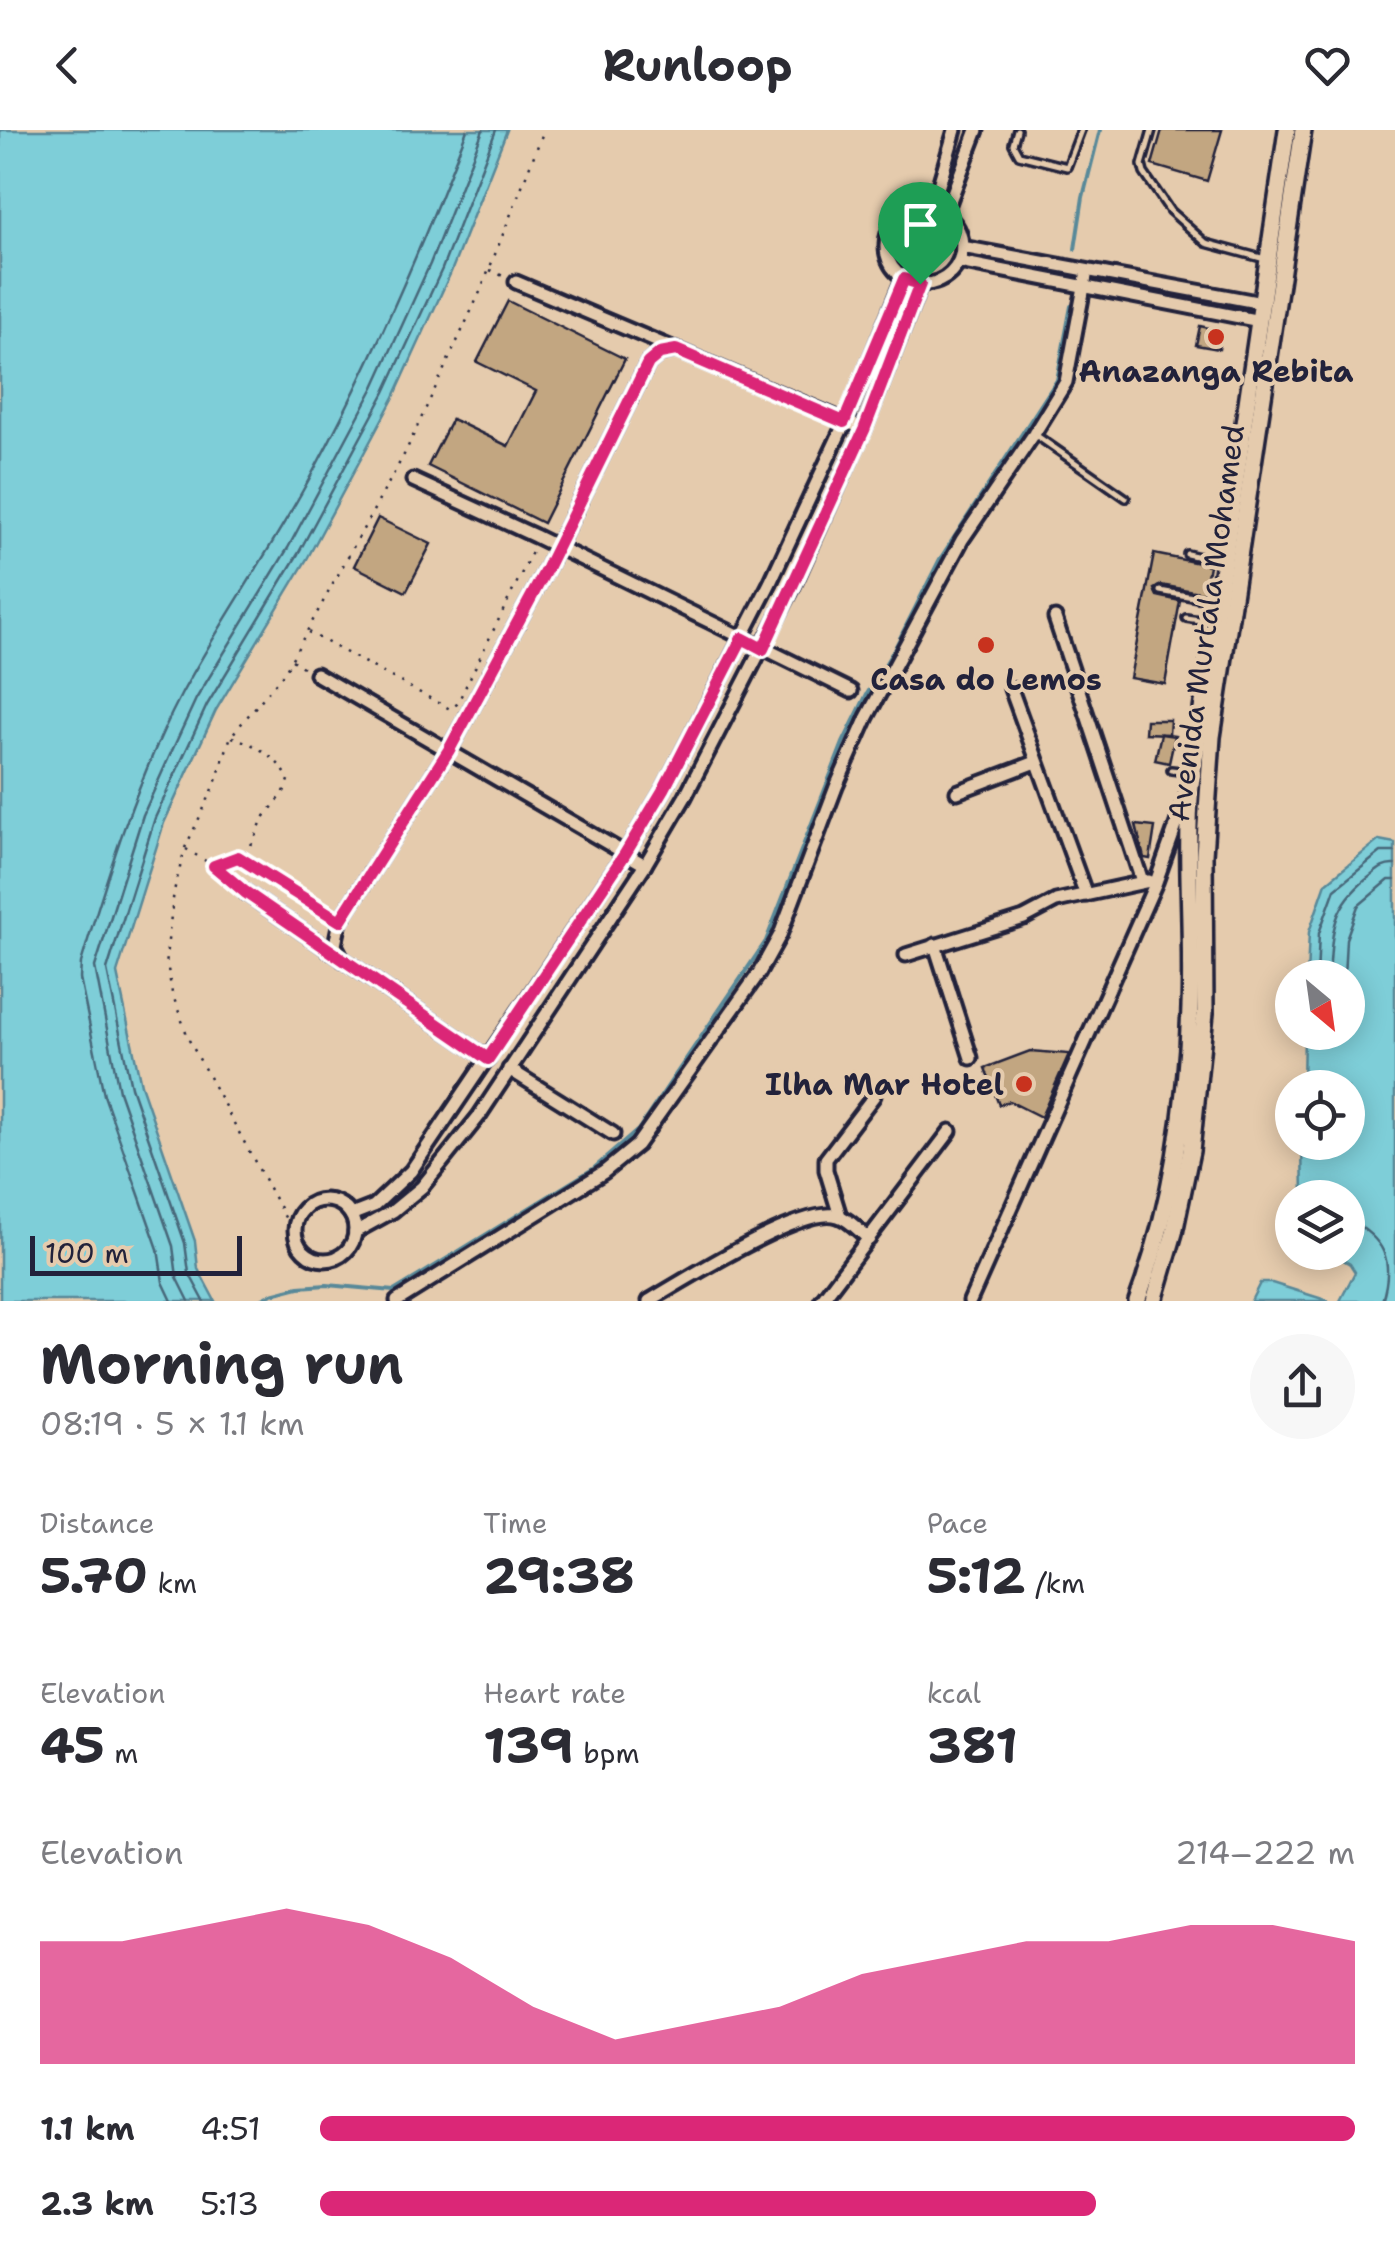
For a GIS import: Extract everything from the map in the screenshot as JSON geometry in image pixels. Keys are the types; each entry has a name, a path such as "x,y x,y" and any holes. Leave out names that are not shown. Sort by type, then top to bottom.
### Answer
{"street":[{"path":"932,209 955,130"},
{"path":"945,214 977,130"},
{"name":"Avenida Murtala Mohamed","path":"1137,1301 1166,1199 1187,1060 1192,779 1287,130"},
{"name":"Avenida Murtala Mohamed","path":"1154,1301 1174,1233 1193,1136 1204,1013 1204,855 1212,737 1303,130"},
{"path":"932,209 945,214 958,229 962,248 959,262 939,281 920,284 904,279 888,262 886,238 890,227 908,211 932,209"},
{"path":"962,248 1262,303"},
{"path":"959,262 1260,321"},
{"path":"396,1301 604,1172 651,1129 771,955 866,717 962,540 1066,382 1087,271"},
{"path":"351,1215 374,1206 404,1180 625,854 664,789 742,638 844,422 904,279"},
{"path":"516,282 864,430"},
{"path":"355,1232 393,1211 422,1187 479,1116 686,797 763,649 864,430 920,284"},
{"path":"342,960 336,945 340,921 449,750 558,547 648,363 660,353 676,350"},
{"path":"413,480 851,691"},
{"path":"1055,618 1142,881"},
{"path":"316,674 644,865"},
{"path":"1011,688 1086,895"},
{"path":"957,792 1036,762"},
{"name":"Avenida Murtala Mohamed","path":"970,1301 1156,882 1192,779"},
{"path":"906,955 1024,918 1056,901 1142,881 1156,882"},
{"path":"245,892 488,1059"},
{"path":"936,945 971,1058"},
{"path":"509,1069 613,1134"},
{"path":"869,1239 840,1216 826,1158 874,1096"},
{"path":"821,1301 950,1130"},
{"path":"333,1201 351,1215 355,1232 341,1256 322,1260 304,1253 294,1236 298,1216 312,1202 333,1201"},
{"path":"649,1301 727,1256 810,1216 840,1216"}],"lane":[{"path":"1017,130 1012,144 1019,156 1060,167 1071,161 1081,130"},
{"path":"1152,130 1142,165 1170,211 1206,243 1268,260"},
{"path":"1034,434 1126,498"},
{"path":"1187,554 1225,562"},
{"path":"1160,591 1218,602"},
{"path":"1186,618 1215,622"},
{"path":"1171,770 1192,779"}],"path":[{"path":"488,270 516,282"},
{"path":"307,631 450,709 457,704 539,538"},
{"path":"290,660 316,674"},
{"path":"214,866 238,857 257,841 264,818 284,796 288,780 282,766 251,743 231,736"},
{"path":"185,848 245,892"},
{"path":"238,857 340,921"}],"water":[{"path":"0,130 507,130 451,272 394,397 307,559 216,710 164,823 117,973 141,1085 195,1241 198,1269 215,1301 0,1301"},
{"path":"1379,840 1395,843 1395,1301 1340,1301 1354,1270 1365,1270 1365,1180 1303,1180 1302,1160 1365,1160 1365,1070 1303,1070 1304,1050 1365,1050 1365,960 1308,960 1309,932 1326,883"},
{"path":"1260,1283 1272,1283 1329,1301 1251,1301"}],"building":[{"path":"1162,130 1222,130 1207,181 1152,165"},
{"path":"508,301 625,359 543,523 428,466 452,419 508,446 536,391 477,362"},
{"path":"1200,326 1222,331 1219,349 1196,345"},
{"path":"378,518 431,544 406,592 354,566"},
{"path":"1154,554 1209,565 1204,593 1161,585 1154,589 1157,596 1180,601 1165,684 1130,678"},
{"path":"1146,720 1170,720 1169,734 1145,733"},
{"path":"1161,734 1175,736 1169,763 1155,760"},
{"path":"1136,825 1155,827 1150,859 1144,858"},
{"name":"Ilha Mar Hotel","path":"1030,1051 1069,1054 1041,1117 1009,1101 999,1105 985,1068"}],"waterway":[{"path":"1075,249 1100,130"},
{"path":"259,1301 299,1287 327,1285 394,1291 593,1169 638,1130 766,941 843,743 867,694 940,559 1057,380 1071,306"}],"place":[{"name":"Anazanga Rebita","path":"1216,337"},
{"name":"Casa do Lemos","path":"986,645"},
{"name":"Ilha Mar Hotel","path":"1024,1084"}],"route":[{"path":"904,279 920,284 864,430 763,649 742,638 664,789 625,854 488,1059 245,892 214,866 238,857 340,921 449,750 569,526 648,363 660,353 676,350 844,422 904,279"}]}
